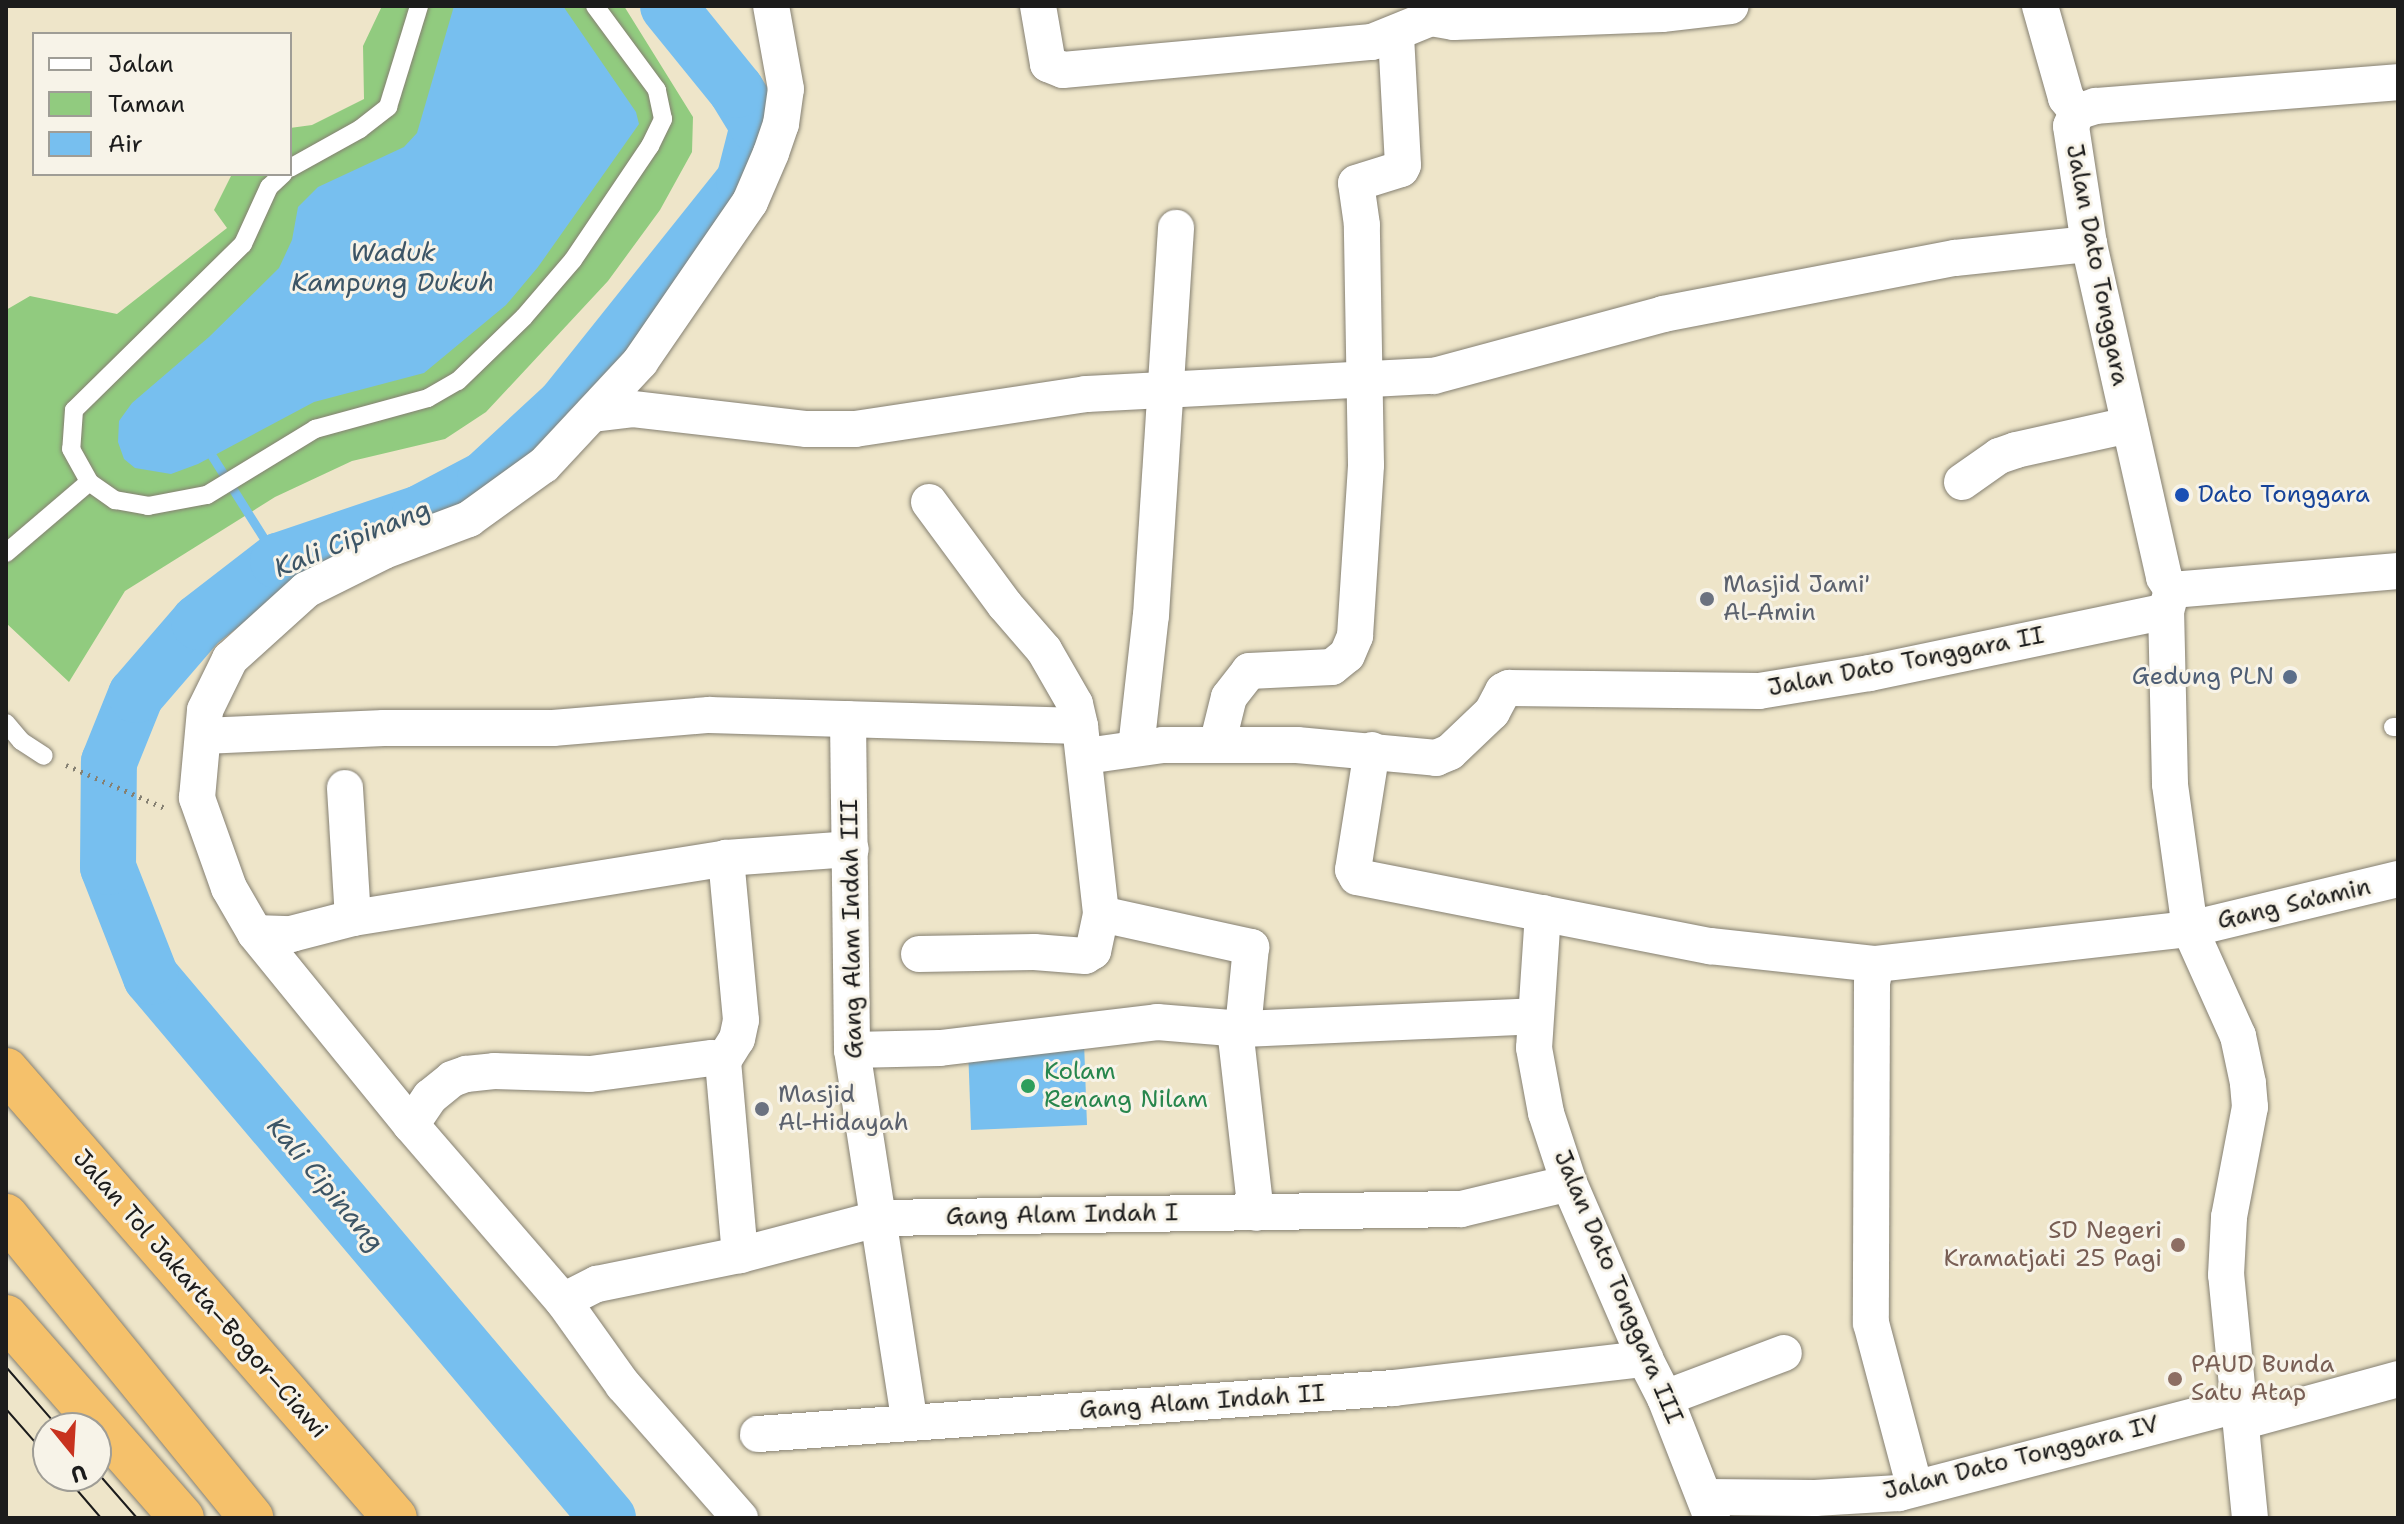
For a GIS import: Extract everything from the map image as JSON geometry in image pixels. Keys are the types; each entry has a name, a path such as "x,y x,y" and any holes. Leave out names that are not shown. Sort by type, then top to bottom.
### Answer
{"highway":[{"name":"Jalan Tol Jakarta–Bogor–Ciawi","path":"6,1070 395,1518"},
{"path":"6,1216 251,1518"},
{"path":"6,1317 182,1518"}],"street":[{"path":"740,1518 623,1385 563,1301 411,1125 255,933 229,888 197,798 205,710 230,659 306,590 384,551 469,519 544,465 640,362 750,202 776,138 785,100 784,71 771,6"},
{"path":"1038,6 1047,59 1056,70 1298,51 1372,42 1396,34 1430,12 1454,22 1662,14 1731,6"},
{"path":"2040,6 2066,98 2077,112"},
{"path":"1217,745 1229,697 1249,671 1321,670 1336,665 1350,649 1355,636 1362,538 1364,380 1362,225 1356,183 1399,170 1403,165 1396,34"},
{"name":"Jalan Dato Tonggara","path":"2250,1518 2226,1275 2229,1217 2250,1107 2248,1083 2238,1036 2190,929 2170,784 2169,601 2089,244 2071,126 2077,112 2096,106 2398,82"},
{"path":"1136,748 1151,615 1176,228"},
{"path":"593,414 633,409 807,429 855,429 1086,394 1434,376 1663,314 1955,258 2089,244"},
{"path":"1962,482 1989,462 2016,450 2129,425"},
{"path":"919,954 1034,952 1085,956 1095,945 1101,914 1083,741 1075,704 1052,662 1005,605 929,502"},
{"path":"2169,601 2398,571"},
{"name":"Jalan Dato Tonggara II","path":"1372,750 1442,757 1492,712 1503,691 1509,688 1759,691 1870,673 2169,601"},
{"path":"203,736 384,728 553,728 709,715 848,719 1136,748 1217,745 1372,750 1354,875 1710,946 1876,964 2190,929"},
{"name":"Gang Alam Indah III","path":"848,719 852,1050 881,1218 910,1423"},
{"path":"345,788 353,918"},
{"path":"255,933 291,934 353,918 726,858 851,849"},
{"path":"726,858 741,1020 737,1039 723,1061 740,1255"},
{"name":"Gang Sa'amin","path":"2190,929 2398,879"},
{"name":"Jalan Dato Tonggara III","path":"1543,913 1534,1048 1546,1113 1569,1183 1665,1398 1709,1508"},
{"path":"1101,914 1251,947 1239,1029 1256,1213"},
{"path":"1876,964 1872,983 1871,1323 1915,1488"},
{"path":"852,1050 940,1048 1157,1022 1239,1029 1535,1016"},
{"path":"411,1125 430,1097 452,1079 466,1074 494,1071 590,1074 712,1058 723,1061"},
{"name":"Gang Alam Indah I","path":"563,1301 597,1284 740,1255 881,1218 1461,1209 1569,1183"},
{"path":"1665,1398 1784,1353"},
{"name":"Gang Alam Indah II","path":"758,1434 1393,1388 1645,1359"},
{"name":"Jalan Dato Tonggara IV","path":"1709,1508 1817,1508 1899,1493 2398,1379"}],"lane":[{"path":"292,167 360,129 388,107 419,6"},
{"path":"281,176 269,187 243,244 74,410 71,449 89,482 115,500 148,506 207,495 245,475 315,429 428,398 458,381 524,317 573,260 650,146 663,119 657,90 595,6"},
{"path":"6,553 89,482"},
{"path":"6,723 21,741 44,756"}],"path":[{"path":"44,756 167,809"}],"green space":[{"path":"382,6 624,6 693,117 692,152 660,210 608,281 486,412 445,439 352,461 275,497 125,591 69,682 6,623 6,310 30,296 117,314 227,228 214,210 231,176 292,176 292,128 312,125 364,99 363,46"}],"water":[{"name":"Waduk Kampung Dukuh","path":"454,6 563,6 636,112 639,124 538,267 506,305 424,373 314,402 198,464 171,474 135,468 124,459 118,442 119,421 132,403 209,337 279,268 292,240 298,207 318,187 404,147 417,133"},
{"name":"Kolam Renang Nilam","path":"1084,1042 1087,1125 971,1130 968,1047"}],"waterway":[{"name":"Kali Cipinang","path":"608,1518 151,977 108,867 109,762 136,695 199,622 278,561 420,513 485,479 565,405 744,181 758,126 736,90 668,6"},
{"path":"212,456 278,561"}],"tram line":[{"path":"6,1367 45,1412"},
{"path":"6,1409 32,1439"},
{"path":"112,1489 137,1518"},
{"path":"79,1492 101,1518"}],"place":[{"name":"Dato Tonggara","path":"2182,495"},
{"name":"Masjid Jami' Al-Amin","path":"1707,599"},
{"name":"Gedung PLN","path":"2290,677"},
{"name":"Kolam Renang Nilam","path":"1028,1086"},
{"name":"Masjid Al-Hidayah","path":"762,1109"},
{"name":"SD Negeri Kramatjati 25 Pagi","path":"2178,1245"},
{"name":"PAUD Bunda Satu Atap","path":"2175,1379"}]}
